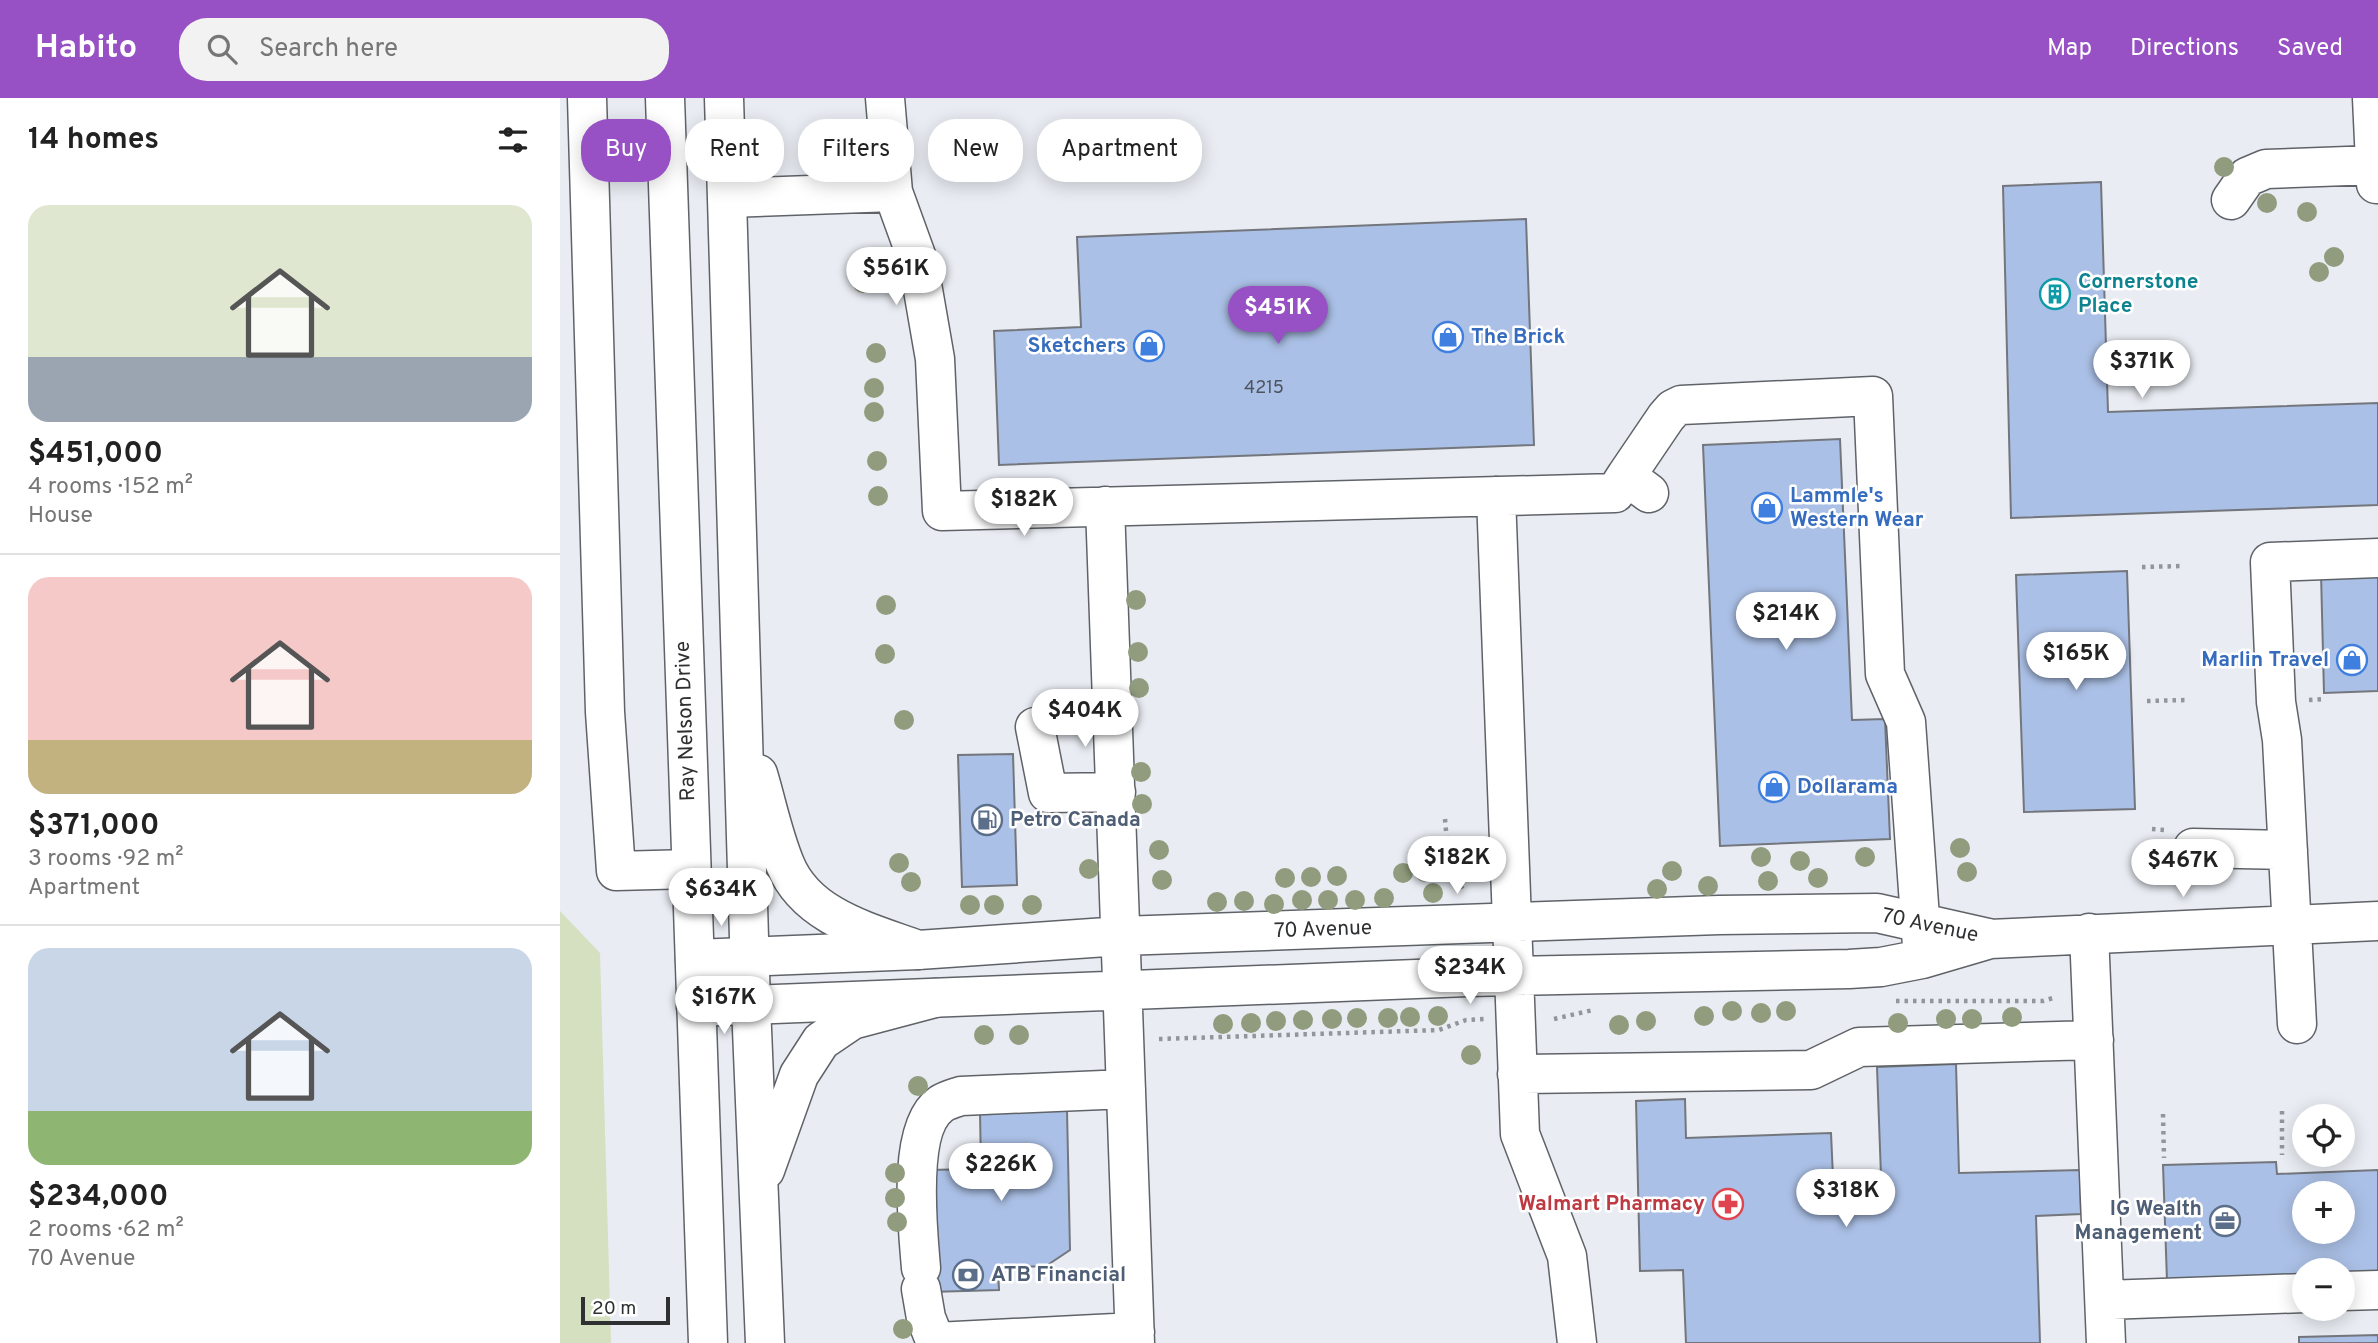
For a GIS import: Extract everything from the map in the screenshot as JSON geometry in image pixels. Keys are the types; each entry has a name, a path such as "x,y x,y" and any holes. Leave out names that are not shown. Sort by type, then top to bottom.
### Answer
{"main road":[{"path":"587,98 605,712 617,871 691,869"},
{"name":"Ray Nelson Drive","path":"665,98 708,1343"},
{"path":"724,98 751,1005 765,1343"},
{"path":"885,98 893,192 918,261 935,359 942,510 1615,493 1638,485 1666,417 1681,405 1873,396 1885,674 1906,722 1921,941"},
{"path":"2231,200 2247,177 2266,169 2376,178 2372,98"},
{"path":"728,198 893,192"},
{"path":"1496,496 1520,1135 1567,1256 1577,1343"},
{"path":"1105,506 1135,1337 936,1343 926,1318 916,1190 919,1146 928,1119 940,1105 961,1096 1126,1089"},
{"path":"2297,1024 2282,740 2276,702 2270,562 2378,558"},
{"path":"743,722 785,865 800,889 828,914 854,927 918,950"},
{"path":"1035,727 1048,793 1116,792"},
{"path":"2193,848 2288,850"},
{"name":"70 Avenue","path":"695,959 918,950 1121,936 1705,915 1877,913 1921,941"},
{"name":"70 Avenue","path":"696,1007 1467,977 1825,970 1881,967 1921,941 2378,920"},
{"path":"2089,933 2106,1343"},
{"path":"759,1189 799,1075 821,1041 852,1020 935,998"},
{"path":"1517,1074 1811,1070 1859,1047 2094,1040"},
{"path":"2355,1291 2378,1290"},
{"path":"2105,1300 2292,1293"}],"path":[{"path":"2142,567 2183,566"},
{"path":"2147,701 2187,700"},
{"path":"1446,820 1448,853"},
{"path":"1449,863 1464,891"},
{"path":"2043,1001 2053,999"},
{"path":"1466,1010 1466,1020"},
{"path":"1158,1039 1439,1030 1466,1020 1485,1019"},
{"path":"2282,1111 2282,1155"},
{"path":"2163,1114 2164,1158"}],"green space":[{"path":"560,911 600,953 611,1343 560,1343"}],"building":[{"name":"Cornerstone Place","path":"2101,182 2108,412 2378,403 2378,505 2011,518 2003,186"},
{"path":"1526,219 1534,445 999,465 994,331 1081,327 1077,237"},
{"path":"1840,439 1852,720 1885,719 1890,839 1720,846 1703,445"},
{"path":"2127,571 2135,809 2024,812 2016,575"},
{"path":"2378,572 2378,691 2324,693 2321,573"},
{"name":"Petro Canada","path":"1013,754 1017,885 962,887 958,755"},
{"path":"1956,1064 1959,1173 2080,1170 2081,1214 2036,1216 2040,1343 1686,1343 1683,1270 1640,1271 1636,1101 1685,1099 1686,1138 1831,1133 1833,1177 1881,1176 1877,1067"},
{"path":"1067,1110 1070,1250 1046,1266 998,1268 999,1290 930,1292 926,1170 981,1169 980,1112"},
{"path":"2276,1162 2277,1174 2378,1170 2378,1274 2355,1275 2355,1258 2292,1258 2292,1276 2167,1281 2163,1165"},
{"path":"2378,1335 2378,1343 2299,1343 2299,1337"}],"place":[{"name":"Cornerstone Place","path":"2055,294"},
{"name":"The Brick","path":"1448,337"},
{"name":"Sketchers","path":"1149,346"},
{"name":"Lammle's Western Wear","path":"1767,508"},
{"name":"Marlin Travel","path":"2352,660"},
{"name":"Dollarama","path":"1774,787"},
{"name":"Petro Canada","path":"987,820"},
{"name":"Walmart Pharmacy","path":"1728,1204"},
{"name":"IG Wealth Management","path":"2225,1221"},
{"name":"ATB Financial","path":"968,1275"}]}
